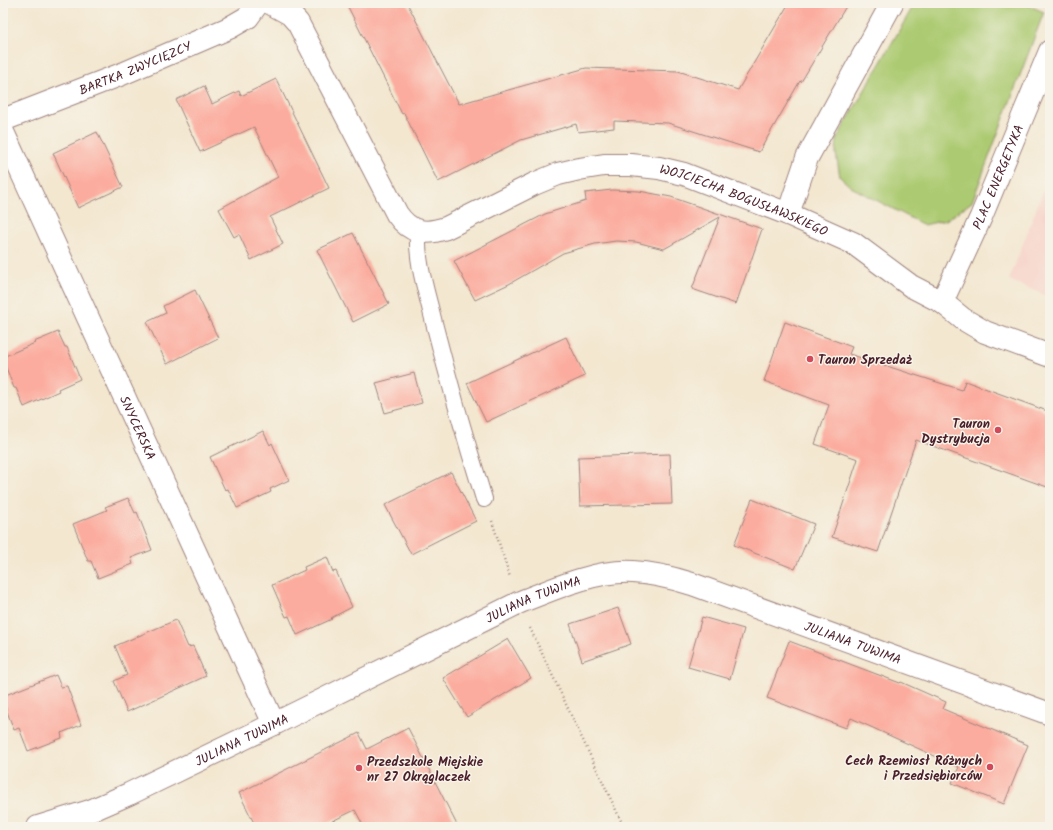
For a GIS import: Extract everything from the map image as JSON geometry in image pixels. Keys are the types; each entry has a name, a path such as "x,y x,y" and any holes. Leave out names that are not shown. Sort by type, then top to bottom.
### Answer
{"street":[{"name":"BARTKA ZWYCIĘZCY","path":"3,120 122,74 229,28 248,17 258,3"},
{"path":"270,3 290,14 298,23 397,214 403,223 418,231"},
{"path":"788,214 807,158 892,3"},
{"name":"PLAC ENERGETYKA","path":"942,302 981,217 1050,51"},
{"name":"SNYCERSKA","path":"3,132 274,724"},
{"name":"WOJCIECHA BOGUSŁAWSKIEGO","path":"418,231 437,231 446,228 534,184 558,174 604,165 631,165 659,168 684,174 788,214 853,243 911,286 942,302 963,319 985,332 1050,356"},
{"name":"JULIANA TUWIMA","path":"38,827 90,811 274,724 518,603 588,578 613,573 651,573 670,577 924,667 1050,714"}],"lane":[{"path":"418,231 418,253 423,280 451,391 484,499"}],"path":[{"path":"484,499 518,603 624,827"}],"shaded area":[{"path":"1050,173 1050,297 1009,280"}],"green space":[{"path":"915,3 1023,3 1044,12 972,202 946,220 924,225 851,187 840,177 836,153 837,138"}],"building":[{"path":"346,3 407,3 459,104 586,68 678,71 738,90 789,3 848,3 801,82 800,81 759,152 668,123 614,121 614,128 578,132 576,124 521,140 438,182 404,113 402,114"},
{"path":"276,79 329,188 270,217 283,244 251,260 239,234 234,237 219,209 278,177 254,127 200,152 176,100 204,86 212,104 239,91 241,96"},
{"path":"97,132 123,187 78,208 53,153"},
{"path":"612,190 639,191 671,197 762,229 736,304 692,289 720,217 664,249 636,242 616,241 595,244 563,253 509,284 475,300 454,261 545,214 586,201 585,193"},
{"path":"353,233 389,304 353,322 317,250"},
{"path":"195,290 218,338 167,364 147,322 166,313 163,306"},
{"path":"785,322 852,347 849,354 962,390 965,381 1050,412 1050,488 916,440 878,552 832,537 858,459 815,444 829,405 764,381"},
{"path":"58,332 65,347 67,347 80,379 58,389 59,391 24,407 16,388 14,388 3,357"},
{"path":"566,337 585,376 486,422 467,383"},
{"path":"414,373 422,403 385,413 376,383"},
{"path":"263,431 270,445 272,443 289,480 270,489 271,492 237,508 228,489 225,490 210,457"},
{"path":"670,454 672,504 580,506 578,457"},
{"path":"451,472 476,521 411,554 385,505"},
{"path":"128,498 135,513 137,512 152,550 131,558 133,564 98,578 91,561 88,561 73,524 107,510 105,507"},
{"path":"752,499 814,524 795,569 734,545"},
{"path":"327,557 333,572 336,571 352,607 331,618 332,619 297,635 289,616 286,617 272,585 305,570 304,567"},
{"path":"618,608 631,644 582,661 570,624"},
{"path":"702,617 744,629 730,679 688,667"},
{"path":"176,620 188,647 193,646 206,676 127,712 114,681 127,675 115,646"},
{"path":"508,639 531,678 467,717 443,678"},
{"path":"789,641 900,683 901,682 946,702 943,709 1028,745 1004,804 952,783 959,767 851,718 846,728 767,698"},
{"path":"56,675 61,687 67,686 81,725 61,733 62,738 28,751 19,728 14,730 3,701 3,696"},
{"name":"Przedszkole Miejskie nr 27 Okrąglaczek","path":"408,728 458,827 364,827 355,810 320,827 256,827 239,793 359,733 367,749"}],"place":[{"name":"Tauron Sprzedaż","path":"810,359"},
{"name":"Tauron Dystrybucja","path":"998,430"},
{"name":"Cech Rzemiosł Różnych i Przedsiębiorców","path":"990,767"},
{"name":"Przedszkole Miejskie nr 27 Okrąglaczek","path":"359,768"}]}
